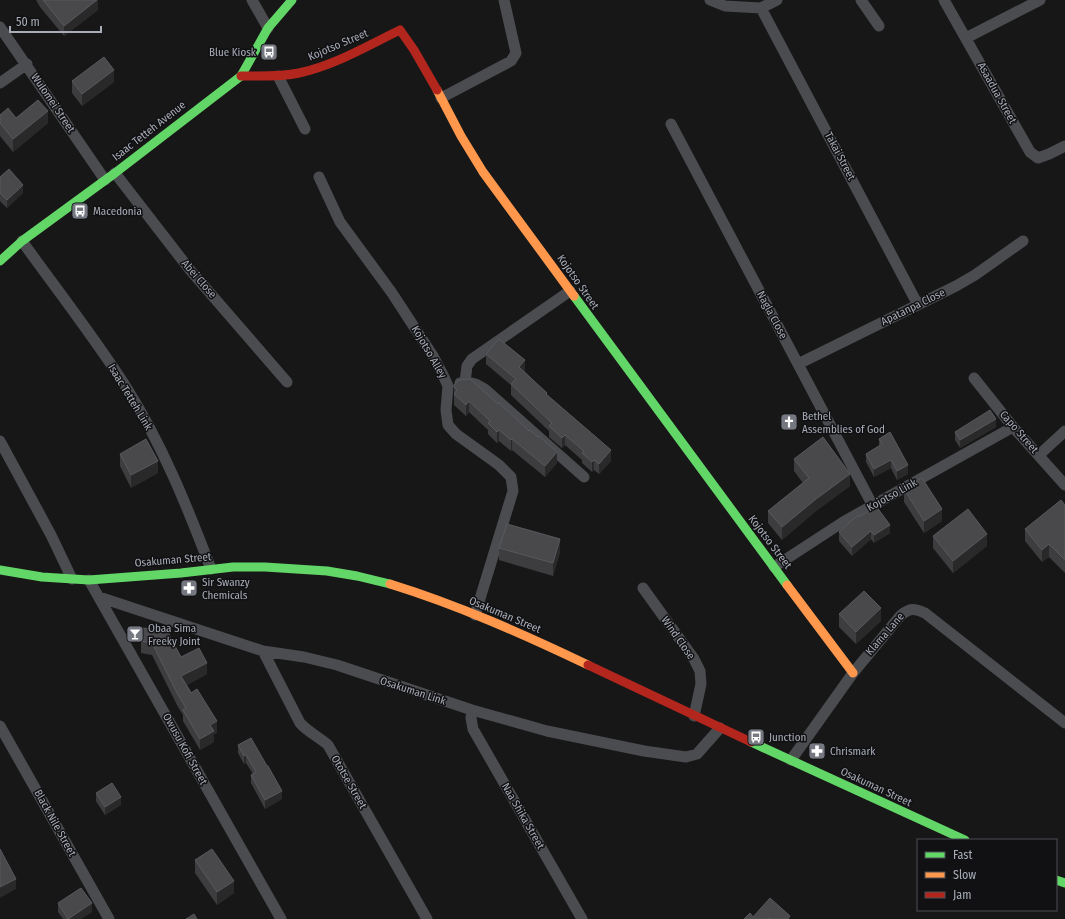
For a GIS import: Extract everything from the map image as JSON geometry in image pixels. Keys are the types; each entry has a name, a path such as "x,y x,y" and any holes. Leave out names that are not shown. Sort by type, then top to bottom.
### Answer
{"street":[{"path":"252,0 268,28"},
{"name":"Isaac Tetteh Avenue","path":"0,261 22,242 241,76 268,28 292,0"},
{"path":"441,98 511,61 516,53 504,0"},
{"path":"710,0 725,6 762,8 777,0"},
{"path":"861,0 879,26"},
{"name":"Asaadua Street","path":"944,0 1030,152 1038,158 1065,146"},
{"path":"966,38 1040,0"},
{"name":"Takai Street","path":"762,8 918,305"},
{"name":"Wulomei Street","path":"0,27 27,64 105,180"},
{"name":"Kojotso Street","path":"241,76 278,76 298,73 330,63 400,30 414,50 458,131 489,180 853,673"},
{"path":"0,83 27,64"},
{"path":"278,76 305,129"},
{"name":"Nagla Close","path":"671,124 873,506"},
{"name":"Abei Close","path":"115,173 190,270 287,382"},
{"name":"Kojotso Alley","path":"319,177 340,222 392,293 429,350 443,375 448,386 446,410 448,425 456,434 499,465 511,477 513,490 475,615"},
{"name":"Isaac Tetteh Link","path":"22,242 94,339 127,388 159,446 186,504 211,569"},
{"name":"Apatanpa Close","path":"798,364 956,286 975,275 1023,242"},
{"path":"465,382 467,366 472,359 570,291"},
{"name":"Capo Street","path":"974,378 1013,427 1065,485"},
{"path":"448,386 465,382 475,383 486,390 584,477"},
{"name":"Kojotso Link","path":"774,567 824,534 1013,427"},
{"path":"1039,455 1065,430"},
{"path":"0,441 51,535 72,579"},
{"name":"Osakuman Street","path":"0,570 42,577 89,580 181,573 233,567 303,568 357,576 415,592 537,641 694,716 963,839"},
{"name":"Owusu Kofi Street","path":"89,580 281,919"},
{"name":"Wind Close","path":"643,588 694,659 700,671 701,684 694,716"},
{"name":"Osakuman Link","path":"99,597 263,651 304,657 337,665 384,682 472,710 547,731 644,751 686,757 697,754 720,728"},
{"name":"Klama Lane","path":"791,760 853,673 901,615 907,610 916,609 925,613 1065,723"},
{"name":"Ototse Street","path":"263,651 300,723 306,730 322,739 328,745 427,919"},
{"name":"Naa Shika Street","path":"472,710 471,718 473,729 582,919"},
{"name":"Black Nile Street","path":"0,726 109,919"}],"building":[{"path":"43,0 97,0 64,26"},
{"path":"104,57 114,70 82,94 72,81"},
{"path":"38,100 48,111 13,139 0,123 0,115 8,108 16,118"},
{"path":"9,169 23,185 7,200 0,193 0,177"},
{"path":"499,339 525,360 519,367 547,393 546,394 611,450 599,464 594,460 592,462 582,453 584,451 565,435 562,438 549,426 552,423 511,384 516,379 486,354"},
{"path":"470,379 529,431 530,430 538,437 539,436 557,452 545,466 512,439 511,440 499,430 497,432 488,423 490,421 469,401 466,405 454,394 457,390 454,385 459,380"},
{"path":"990,410 996,419 960,440 955,432"},
{"path":"890,432 908,465 897,471 891,460 874,469 866,454 882,444 879,439"},
{"path":"823,437 850,474 782,527 768,511 809,478 794,459"},
{"path":"146,439 158,461 131,475 120,454"},
{"path":"922,478 942,509 924,521 904,489"},
{"path":"1061,500 1065,505 1065,560 1049,544 1042,550 1025,529"},
{"path":"876,506 890,525 874,535 871,531 852,547 839,532 858,515 859,517"},
{"path":"968,509 987,534 953,561 933,536"},
{"path":"507,524 560,539 553,563 499,548"},
{"path":"864,591 881,608 856,632 839,614"},
{"path":"142,628 170,631 169,635 181,657 199,648 207,663 181,676 191,693 197,689 217,721 210,725 214,731 200,739 183,710 186,708 152,643 141,641"},
{"path":"251,738 282,791 265,800 251,775 256,772 238,745"},
{"path":"112,783 121,797 105,807 96,793"},
{"path":"0,849 16,879 0,887"},
{"path":"212,849 234,881 217,892 195,860"},
{"path":"81,888 92,903 68,919 58,903"},
{"path":"770,898 790,916 788,919 744,919 750,913 753,917"},
{"path":"194,914 197,919 186,919"}],"traffic: fast":[{"path":"0,261 22,241 115,173 241,76 268,28 292,0"},
{"path":"574,296 787,585"},
{"path":"0,570 42,577 89,580 181,573 233,567 265,567 327,571 390,584"},
{"path":"751,742 963,839"},
{"path":"1057,880 1065,883"}],"traffic: slow":[{"path":"437,90 461,136 483,172 574,296"},
{"path":"390,584 440,601 490,621 588,665"},
{"path":"787,585 853,673"}],"traffic: jam":[{"path":"241,76 285,75 312,70 351,54 400,30 414,50 437,90"},
{"path":"588,665 751,742"}],"place":[{"name":"Blue Kiosk","path":"269,52"},
{"name":"Macedonia","path":"80,211"},
{"name":"Bethel Assemblies of God","path":"789,422"},
{"name":"Sir Swanzy Chemicals","path":"189,588"},
{"name":"Obaa Sima Freeky Joint","path":"135,634"},
{"name":"Junction","path":"756,737"},
{"name":"Chrismark","path":"817,751"}]}
